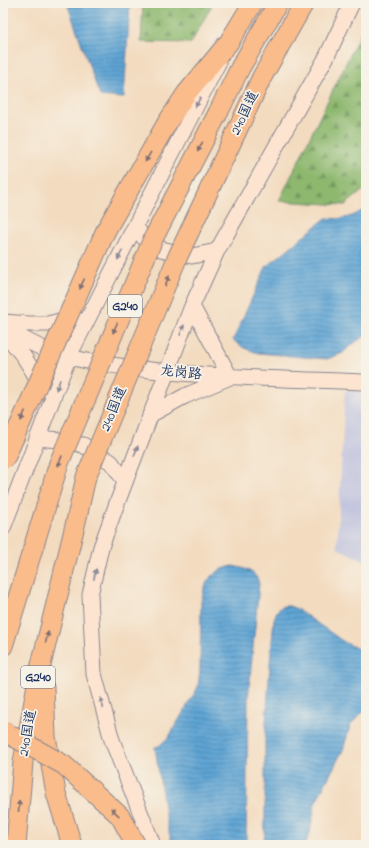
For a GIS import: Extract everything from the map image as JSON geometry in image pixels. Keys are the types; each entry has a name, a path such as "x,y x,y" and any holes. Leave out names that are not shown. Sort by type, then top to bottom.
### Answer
{"highway":[{"path":"3,460 106,230 167,123 186,94 229,42 253,3"},
{"name":"240国道","path":"3,646 59,463 153,239 240,68 278,3"},
{"name":"240国道","path":"16,845 23,762 39,673 86,476 175,263 262,77 304,3"},
{"path":"43,656 46,737 56,793 72,845"},
{"path":"3,731 64,765 120,816 136,845"}],"main road":[{"path":"152,845 112,740 94,674 90,595 101,547 192,306 217,251 326,58 352,3"},
{"path":"3,528 69,356 229,42"},
{"path":"135,226 144,238 161,249 192,256 217,251"},
{"path":"150,415 185,396 230,377 192,306"},
{"path":"3,322 48,324 80,315 93,308"},
{"name":"龙岗路","path":"3,327 49,351 118,366 230,377 366,382"},
{"path":"3,331 24,357 34,373 49,409"},
{"path":"37,438 59,440 83,445 111,462 125,481"}],"shaded area":[{"path":"345,390 366,391 366,561 337,548"}],"green space":[{"path":"143,3 213,3 191,43 141,42"},
{"path":"366,22 366,188 345,205 279,201"}],"water":[{"path":"67,3 130,3 124,98 100,96"},
{"path":"366,208 366,335 343,353 327,359 258,353 244,348 233,340 266,267 326,218 347,218"},
{"path":"232,566 245,569 253,573 259,584 248,699 246,845 172,845 165,814 155,747 159,746 169,737 198,687 200,670 201,602 204,589 210,578 220,570"},
{"path":"284,606 297,609 344,642 366,653 366,709 350,726 343,750 315,803 310,832 305,845 264,845 265,739 270,663 274,619 277,611"}]}
